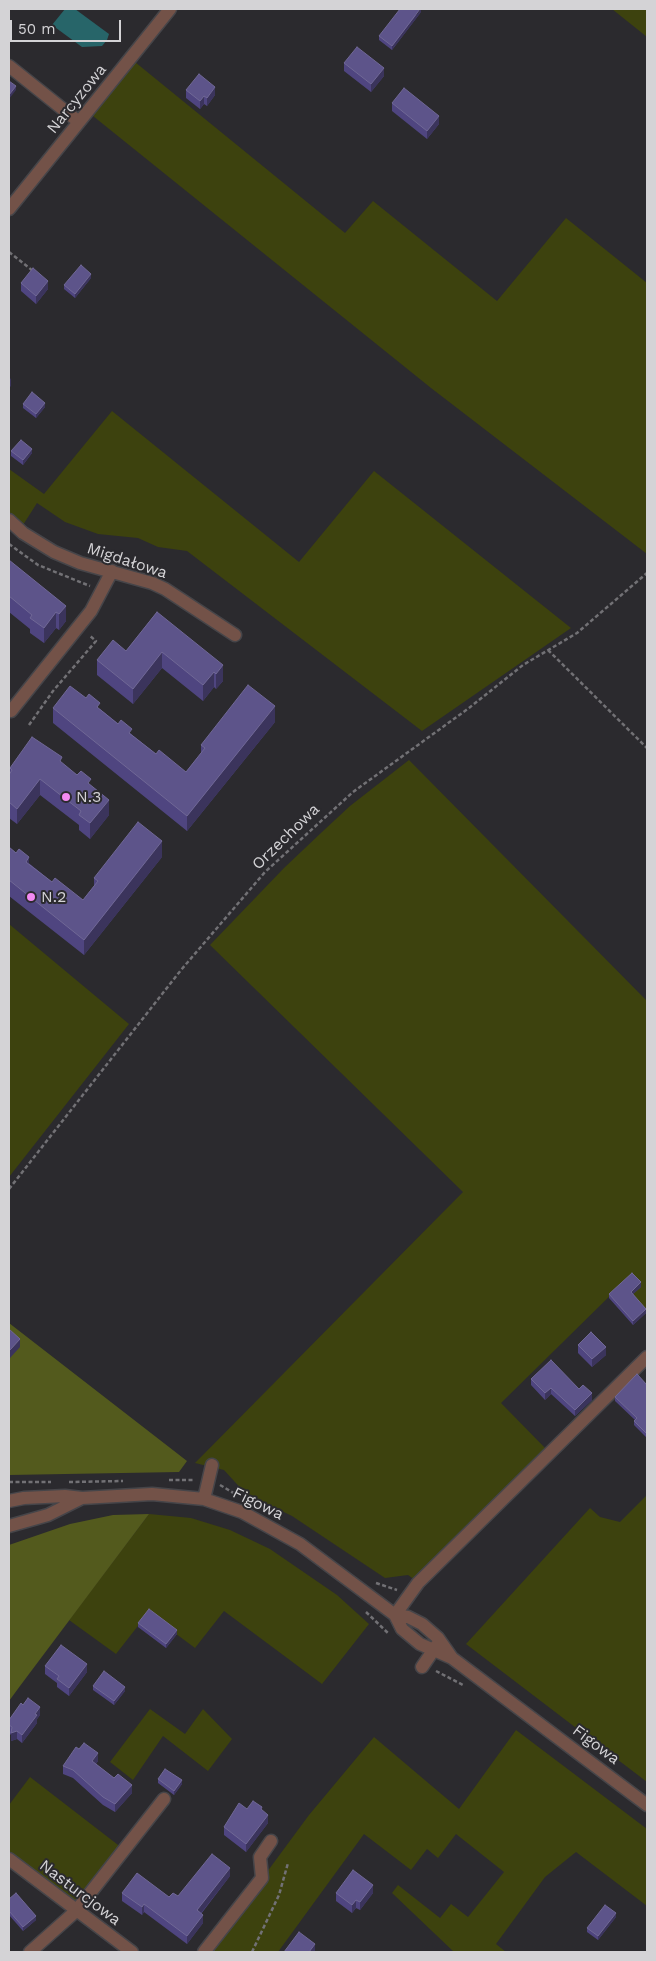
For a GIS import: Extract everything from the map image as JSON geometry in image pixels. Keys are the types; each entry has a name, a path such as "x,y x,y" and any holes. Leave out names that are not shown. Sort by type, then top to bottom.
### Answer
{"street":[{"name":"Narcyzowa","path":"9,209 170,9"},
{"path":"9,66 79,122"},
{"name":"Migdałowa","path":"9,520 23,533 54,552 80,563 112,571 165,589 235,635"},
{"path":"11,711 91,611 112,571"},
{"path":"395,1614 418,1583 647,1357"},
{"path":"204,1499 212,1465"},
{"name":"Figowa","path":"9,1501 65,1496 82,1498 152,1494 204,1499 242,1512 300,1544 395,1614 402,1629 420,1644 436,1646 647,1805"},
{"name":"Figowa","path":"9,1526 48,1515 82,1498"},
{"path":"423,1665 436,1646"},
{"path":"30,1952 76,1911 164,1799"},
{"path":"204,1952 262,1878 260,1857 271,1841"},
{"name":"Nasturcjowa","path":"9,1859 132,1952"}],"path":[{"path":"9,252 37,275"},
{"path":"9,544 38,564 70,579 103,590"},
{"name":"Orzechowa","path":"9,1190 169,984 265,872 353,792 469,708 523,664 577,632 647,573"},
{"path":"29,725 53,691 96,641 87,633"},
{"path":"548,650 647,748"},
{"path":"362,1608 394,1639"},
{"path":"423,1665 465,1686"},
{"path":"252,1952 278,1895 288,1863"}],"green space":[{"path":"612,9 647,9 647,37"},
{"path":"135,62 345,233 373,201 497,301 566,218 647,283 647,554 431,388 93,116"},
{"path":"112,411 299,562 374,471 571,628 422,731 187,551 158,547 138,538 98,534 65,522 37,503 23,525 9,513 9,469 44,494"},
{"path":"409,760 647,1001 647,1310 622,1284 501,1403 547,1450 415,1580 408,1575 385,1578 292,1516 245,1493 224,1470 195,1463 463,1192 210,945 284,868 322,832 350,806"},
{"path":"9,924 129,1024 9,1177"},
{"path":"9,1323 187,1461 179,1472 9,1475"},
{"path":"647,1495 647,1782 466,1644 590,1508 600,1517 620,1522"},
{"path":"149,1514 191,1518 230,1530 270,1549 337,1595 369,1624 322,1684 224,1611 195,1648 148,1613 116,1654 69,1620"},
{"path":"149,1514 9,1701 9,1545 70,1524 113,1515"},
{"path":"150,1709 185,1734 203,1709 232,1739 208,1771 163,1736 133,1780 110,1762"},
{"path":"516,1730 647,1829 647,1906 576,1852 545,1877 496,1944 506,1952 454,1952 392,1893 398,1885 440,1918 451,1904 468,1917 504,1872 456,1834 438,1858 427,1849 411,1870 364,1834 278,1952 208,1952 309,1815 374,1737 459,1809"},
{"path":"30,1777 122,1848 76,1903 9,1853 9,1805"}],"water":[{"path":"65,9 75,9 109,34 102,46 82,47 52,25"}],"building":[{"path":"400,9 420,9 392,46 379,36"},
{"path":"357,47 384,68 371,84 344,63"},
{"path":"199,74 215,87 207,98 204,96 200,101 186,90"},
{"path":"9,81 16,86 9,95"},
{"path":"404,88 439,116 427,131 392,103"},
{"path":"81,265 91,274 75,294 64,285"},
{"path":"33,268 48,281 36,296 21,283"},
{"path":"32,392 45,403 36,414 23,404"},
{"path":"21,440 32,449 23,460 11,451"},
{"path":"9,560 66,606 59,614 56,612 44,628 30,618 32,615 9,596"},
{"path":"157,612 223,665 203,685 162,652 133,689 97,660 113,640 126,651"},
{"path":"248,685 275,706 187,816 53,708 70,686 86,698 89,694 100,703 97,707 118,724 121,720 132,729 129,733 156,754 159,750 186,772 205,748 201,745"},
{"path":"32,737 62,757 60,761 77,775 81,771 91,779 88,783 109,800 90,823 79,815 81,811 40,779 17,809 9,802 9,775 12,770 10,768"},
{"path":"138,822 162,841 84,940 9,880 9,847 16,853 19,849 29,857 26,862 52,882 55,878 83,900 98,881 94,878"},
{"path":"632,1273 641,1282 631,1292 646,1309 633,1321 609,1294"},
{"path":"9,1329 20,1339 10,1350 9,1349"},
{"path":"591,1332 606,1347 592,1359 578,1345"},
{"path":"551,1360 579,1389 583,1385 592,1393 575,1410 551,1388 545,1393 531,1379"},
{"path":"637,1374 647,1385 647,1434 634,1421 637,1418 615,1397"},
{"path":"149,1609 177,1630 166,1644 138,1623"},
{"path":"61,1645 87,1664 69,1688 57,1679 59,1676 45,1666"},
{"path":"104,1671 125,1687 114,1701 93,1686"},
{"path":"28,1698 40,1707 35,1714 37,1715 22,1735 17,1731 11,1733 12,1727 9,1725 9,1720 21,1703 23,1705"},
{"path":"84,1743 98,1753 92,1761 114,1778 118,1774 132,1785 115,1804 103,1797 73,1770 63,1766 76,1747 79,1749"},
{"path":"165,1769 182,1780 174,1791 158,1779"},
{"path":"253,1801 262,1807 261,1809 268,1815 246,1844 224,1827 239,1803 247,1809"},
{"path":"212,1854 230,1868 197,1910 203,1915 187,1936 144,1904 142,1907 122,1893 137,1873 169,1897 173,1893 178,1896"},
{"path":"353,1870 373,1885 360,1902 356,1900 352,1905 336,1893"},
{"path":"16,1893 36,1916 23,1927 9,1911 9,1899"},
{"path":"605,1905 616,1913 598,1936 587,1928"},
{"path":"299,1932 315,1944 309,1952 284,1952"}],"place":[{"name":"N.3","path":"66,797"},
{"name":"N.2","path":"31,897"}]}
